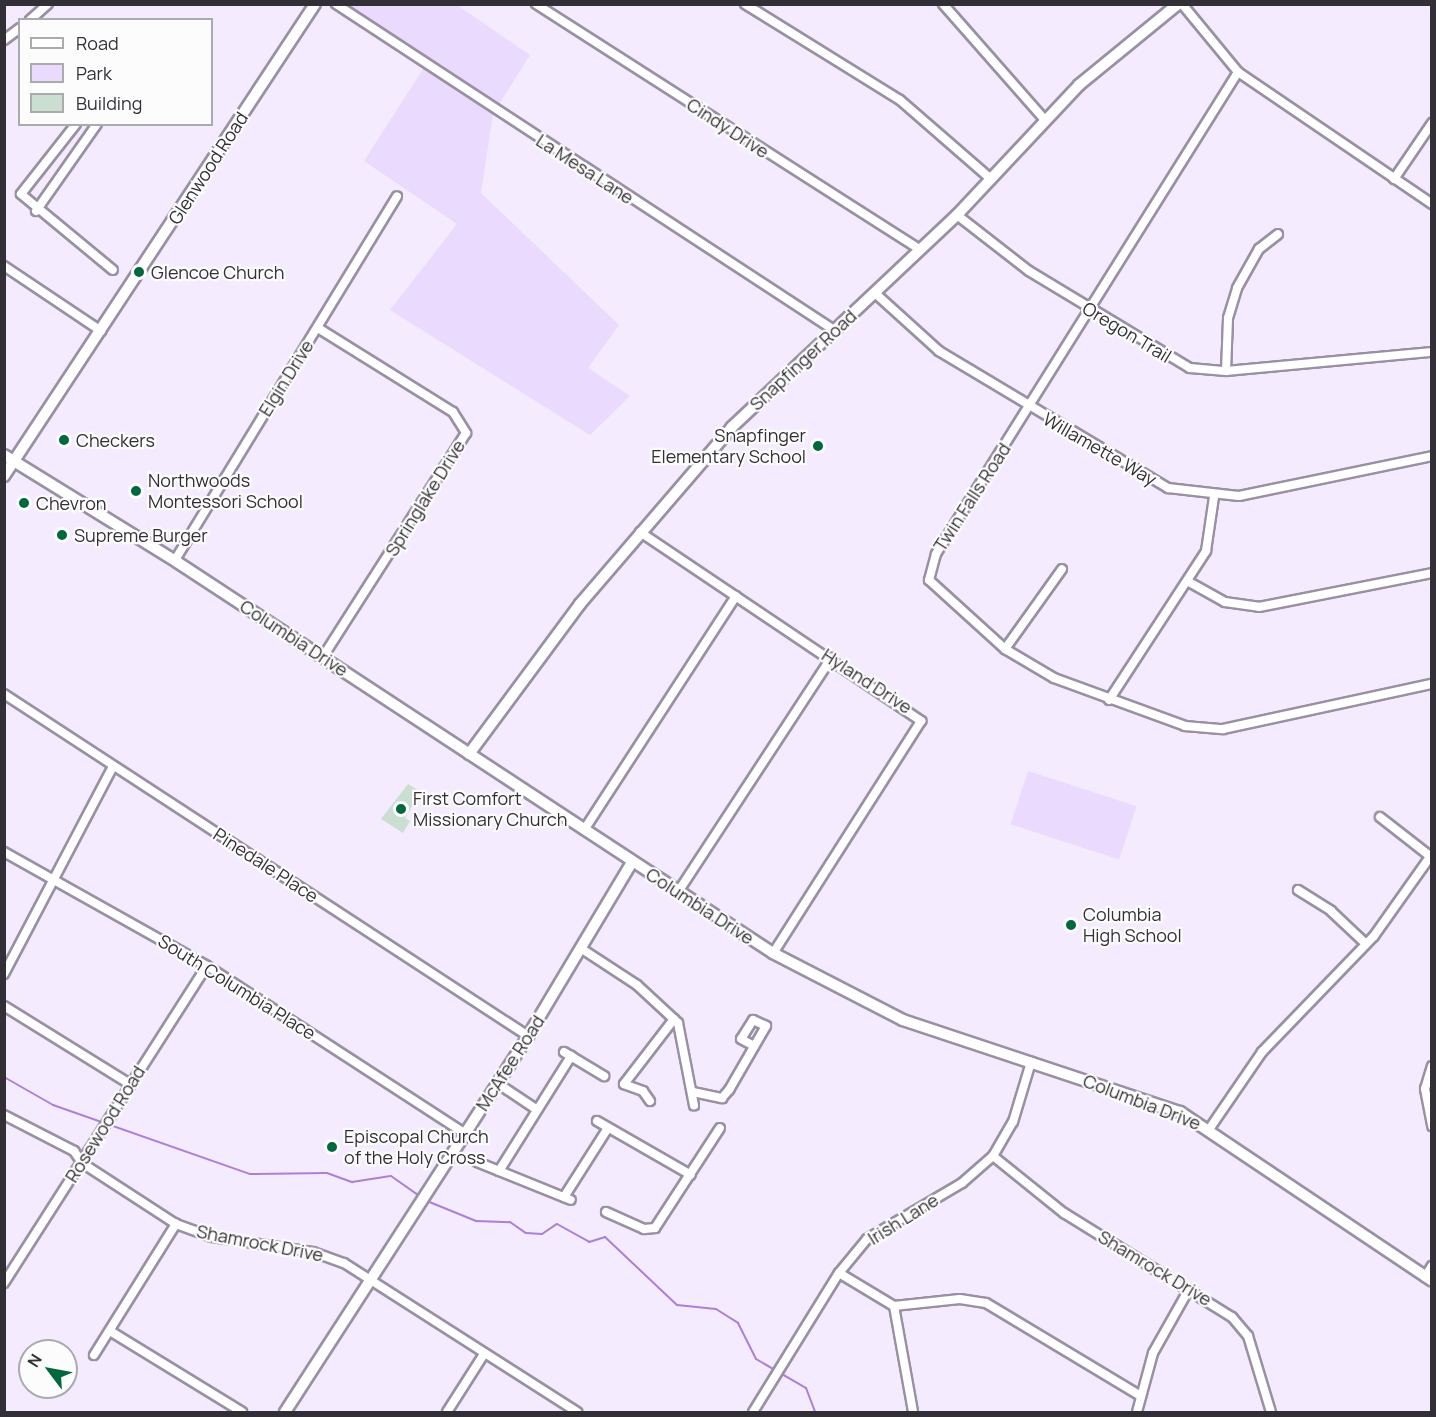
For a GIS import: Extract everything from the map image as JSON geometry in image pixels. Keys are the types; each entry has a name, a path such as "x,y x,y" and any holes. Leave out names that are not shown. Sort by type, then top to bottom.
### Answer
{"main road":[{"name":"Glenwood Road","path":"4,476 9,458 101,331 315,4"},
{"name":"Snapfinger Road","path":"469,754 640,532 732,427 834,330 876,294 957,215 1044,119 1180,4"},
{"name":"Columbia Drive","path":"9,458 175,560 773,953 903,1020 1132,1095 1210,1128 1322,1211 1428,1279"},
{"name":"McAfee Road","path":"285,1413 528,1036 633,862"}],"street":[{"path":"32,18 48,4"},
{"name":"La Mesa Lane","path":"336,4 834,330"},
{"name":"Cindy Drive","path":"536,4 920,250"},
{"path":"746,4 900,100 991,178"},
{"path":"943,4 1044,119"},
{"path":"1180,4 1238,72 1431,204"},
{"path":"4,40 18,30"},
{"name":"Twin Falls Road","path":"1238,72 1087,308 1030,408 930,567 929,580 938,592 1005,649 1054,678 1185,726 1223,729 1431,684"},
{"path":"1394,179 1431,123"},
{"path":"74,126 23,188 24,199 36,211 113,270"},
{"path":"36,211 95,126"},
{"name":"Elgin Drive","path":"175,560 397,196"},
{"name":"Oregon Trail","path":"957,215 992,246 1087,308 1181,365 1226,371 1431,352"},
{"path":"1226,371 1228,318 1237,288 1259,249 1278,234"},
{"path":"4,266 101,331"},
{"name":"Willamette Way","path":"876,294 939,351 1146,479 1214,497 1431,456"},
{"name":"Springlake Drive","path":"318,328 453,412 466,433 324,657"},
{"path":"1109,700 1189,582 1206,552 1214,497"},
{"name":"Hyland Drive","path":"640,532 919,716 921,727 773,953"},
{"path":"1005,649 1062,569"},
{"path":"1189,582 1225,602 1259,607 1431,573"},
{"path":"584,830 736,596"},
{"path":"678,892 831,658"},
{"name":"Pinedale Place","path":"4,694 528,1036"},
{"path":"4,974 55,881 113,765"},
{"path":"1210,1128 1262,1052 1366,944 1431,855 1380,817"},
{"name":"South Columbia Place","path":"4,852 207,966 464,1133"},
{"path":"1298,890 1331,911 1366,944"},
{"path":"582,949 637,985 674,1019 685,1040 694,1105"},
{"name":"Rosewood Road","path":"4,1283 207,966"},
{"path":"4,1006 130,1084"},
{"path":"650,1101 638,1087 624,1084 674,1019"},
{"path":"693,1092 722,1098 754,1046"},
{"path":"499,1171 568,1054 604,1076"},
{"name":"Irish Lane","path":"753,1413 839,1273 880,1229 962,1184 993,1156 1013,1122 1031,1062"},
{"path":"1431,1065 1425,1089 1431,1126"},
{"path":"496,1083 536,1108"},
{"name":"Shamrock Drive","path":"4,1115 74,1151 82,1163 176,1224 212,1237 329,1256 577,1413"},
{"path":"597,1121 691,1174"},
{"path":"477,1162 568,1198 608,1128"},
{"path":"606,1212 644,1229 655,1228 720,1128"},
{"name":"Shamrock Drive","path":"993,1156 1064,1213 1232,1317 1248,1335 1271,1413"},
{"path":"94,1355 176,1224"},
{"path":"1428,1279 1431,1266"},
{"path":"839,1273 894,1306 960,1299 986,1303 1141,1396"},
{"path":"1137,1413 1153,1353 1189,1289"},
{"path":"894,1306 913,1413"},
{"path":"110,1330 242,1413"},
{"path":"447,1413 484,1354"}],"green space":[{"path":"338,5 457,5 530,55 493,114 481,193 619,325 588,368 630,396 590,435 390,310 457,224 364,161 425,66"},
{"path":"1028,771 1136,806 1119,859 1011,824"}],"building":[{"name":"First Comfort Missionary Church","path":"408,784 421,792 405,818 410,821 403,833 381,819"}],"waterway":[{"path":"4,1077 53,1105 250,1174 327,1173 352,1182 391,1176 420,1196"},
{"path":"427,1201 476,1221 510,1222 526,1233 542,1234 557,1224 589,1242 605,1237 677,1305 716,1309 738,1323 756,1359 806,1388 815,1412"}],"place":[{"name":"Glencoe Church","path":"139,272"},
{"name":"Checkers","path":"64,440"},
{"name":"Snapfinger Elementary School","path":"818,446"},
{"name":"Northwoods Montessori School","path":"136,491"},
{"name":"Chevron","path":"24,503"},
{"name":"Supreme Burger","path":"62,535"},
{"name":"First Comfort Missionary Church","path":"401,809"},
{"name":"Columbia High School","path":"1071,925"},
{"name":"Episcopal Church of the Holy Cross","path":"332,1147"}]}
